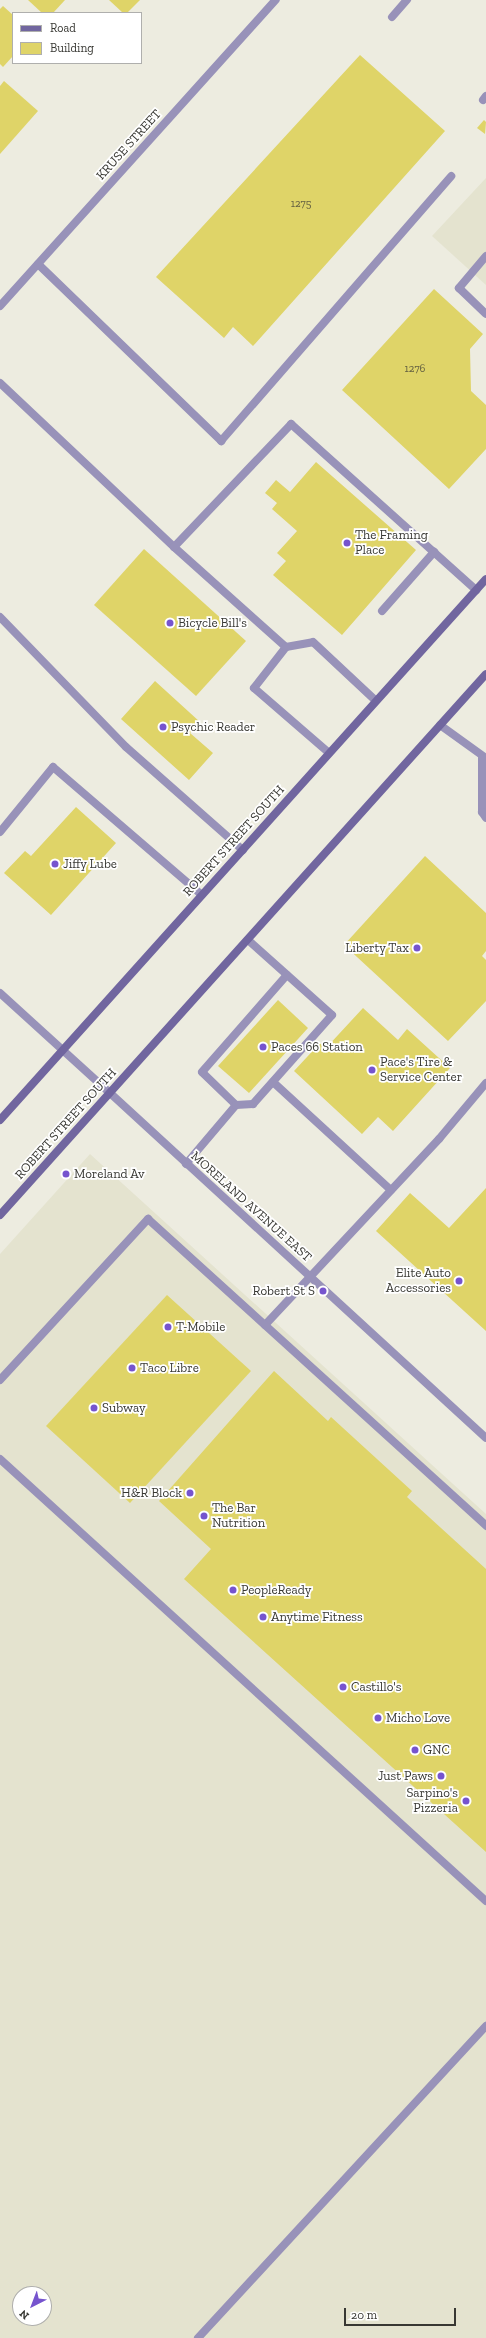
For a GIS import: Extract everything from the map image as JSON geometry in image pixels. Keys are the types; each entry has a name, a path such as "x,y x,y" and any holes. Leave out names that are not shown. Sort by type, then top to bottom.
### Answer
{"main road":[{"name":"ROBERT STREET SOUTH","path":"0,1120 486,579"},
{"name":"ROBERT STREET SOUTH","path":"0,1215 486,674"}],"street":[{"name":"KRUSE STREET","path":"0,306 276,0"},
{"path":"392,17 407,0"},
{"path":"38,264 221,441 451,176"},
{"path":"486,256 459,288 486,314"},
{"path":"0,383 174,547 286,647"},
{"path":"174,547 291,424 476,590"},
{"path":"382,611 434,552"},
{"path":"0,617 126,747 243,850"},
{"path":"329,753 254,688 286,647 312,642 376,701"},
{"path":"440,725 484,758 482,812 486,818"},
{"path":"0,832 53,767 202,895"},
{"path":"186,1164 236,1105 253,1104 332,1015 248,940"},
{"path":"236,1105 202,1072 287,975"},
{"name":"MORELAND AVENUE EAST","path":"0,993 486,1438"},
{"path":"273,1082 391,1190"},
{"path":"266,1325 391,1190 486,1083"},
{"path":"0,1380 148,1219 486,1526"},
{"path":"0,1459 486,1901"},
{"path":"198,2338 486,2026"}],"shaded area":[{"path":"486,178 486,285 432,236"},
{"path":"90,1154 486,1514 486,2338 0,2338 0,1254"}],"building":[{"path":"28,0 65,0 54,12 41,12"},
{"path":"109,0 140,0 128,12 122,12"},
{"path":"3,6 12,14 12,57 3,67 0,64 0,9"},
{"path":"360,55 445,131 253,346 233,327 224,338 156,277"},
{"path":"4,81 38,111 0,154 0,86"},
{"path":"484,120 486,122 485,134 477,128"},
{"path":"434,289 483,334 470,349 471,391 486,405 486,449 449,489 342,390"},
{"name":"The Framing Place","path":"316,462 416,550 342,635 273,575 286,561 277,553 297,531 272,509 277,503 265,493 276,480 290,492"},
{"name":"Bicycle Bill's","path":"144,549 246,641 196,696 94,605"},
{"name":"Psychic Reader","path":"155,681 200,722 190,733 213,753 189,780 121,719"},
{"name":"Jiffy Lube","path":"76,807 116,843 51,915 4,873 25,851 31,856"},
{"name":"Liberty Tax","path":"425,856 486,913 486,951 482,956 486,960 486,1001 448,1041 344,945"},
{"name":"Paces 66 Station","path":"278,1000 308,1028 249,1093 218,1066"},
{"name":"Pace's Tire & Service Center","path":"363,1008 398,1040 407,1029 450,1068 393,1131 378,1117 362,1134 294,1071 320,1043 326,1048"},
{"name":"Elite Auto Accessories","path":"486,1188 486,1331 376,1231 410,1193 449,1228"},
{"path":"167,1295 251,1371 130,1503 46,1426"},
{"path":"274,1371 328,1421 331,1417 412,1491 407,1497 486,1569 486,1852 184,1579 211,1549 159,1501"}],"place":[{"name":"The Framing Place","path":"347,543"},
{"name":"Bicycle Bill's","path":"170,623"},
{"name":"Psychic Reader","path":"163,727"},
{"name":"Jiffy Lube","path":"55,864"},
{"name":"Liberty Tax","path":"417,948"},
{"name":"Paces 66 Station","path":"263,1047"},
{"name":"Pace's Tire & Service Center","path":"372,1070"},
{"name":"Moreland Av","path":"66,1174"},
{"name":"Elite Auto Accessories","path":"459,1281"},
{"name":"Robert St S","path":"323,1291"},
{"name":"T-Mobile","path":"168,1327"},
{"name":"Taco Libre","path":"132,1368"},
{"name":"Subway","path":"94,1408"},
{"name":"H&R Block","path":"190,1493"},
{"name":"The Bar Nutrition","path":"204,1516"},
{"name":"PeopleReady","path":"233,1590"},
{"name":"Anytime Fitness","path":"263,1617"},
{"name":"Castillo's","path":"343,1687"},
{"name":"Micho Love","path":"378,1718"},
{"name":"GNC","path":"415,1750"},
{"name":"Just Paws","path":"441,1776"},
{"name":"Sarpino's Pizzeria","path":"466,1801"}]}
